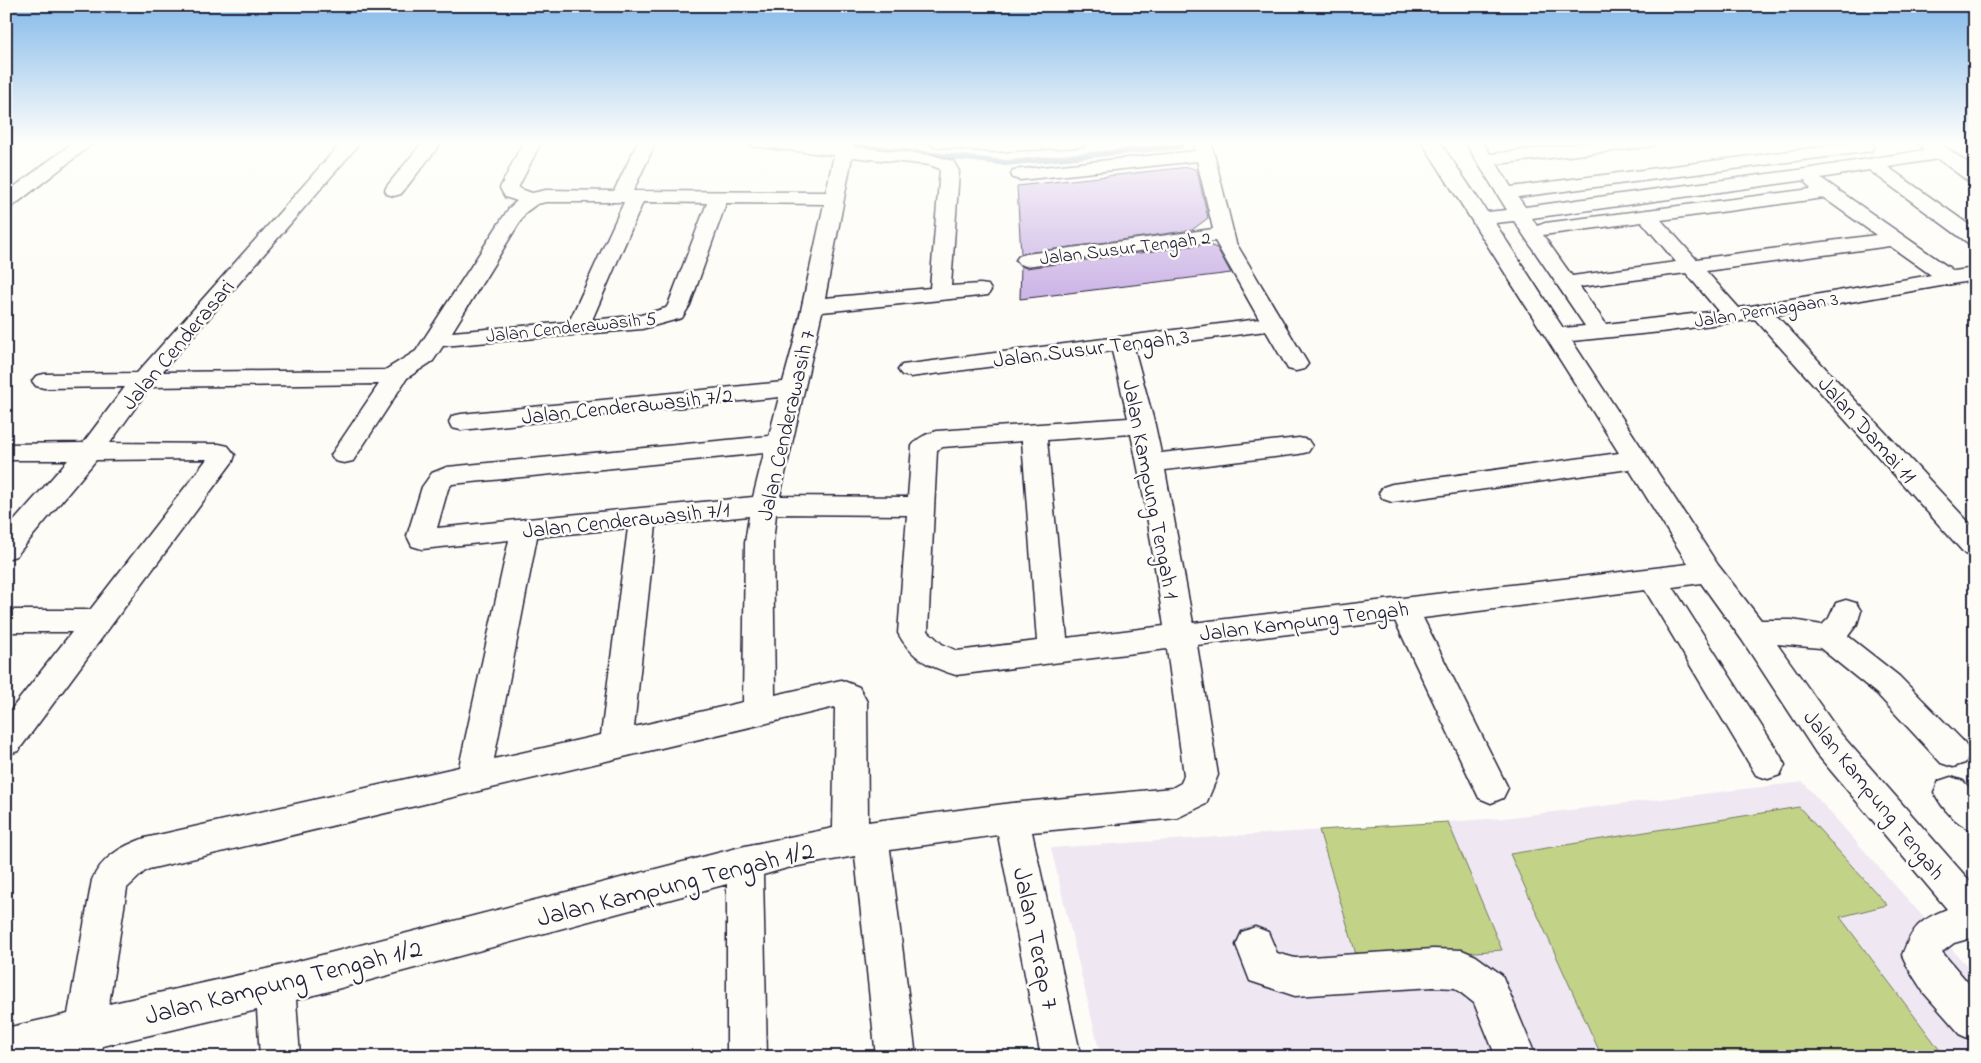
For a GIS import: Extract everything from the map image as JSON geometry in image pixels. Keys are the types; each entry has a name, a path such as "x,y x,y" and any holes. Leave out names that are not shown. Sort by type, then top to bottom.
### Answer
{"street":[{"path":"6,202 20,192"},
{"name":"Jalan Cenderasari","path":"6,549 91,450 143,380 307,192"},
{"path":"511,192 530,199"},
{"path":"578,327 630,192"},
{"name":"Jalan Cenderawasih 7","path":"760,710 758,543 764,505 813,306 836,192"},
{"path":"940,294 948,192"},
{"path":"1214,192 1226,244 1296,364"},
{"name":"Jalan Kampung Tengah","path":"1464,192 1708,572 1753,632 1828,743 1975,915"},
{"path":"1517,192 1506,193 1600,332"},
{"path":"1482,219 1683,192"},
{"path":"1532,231 1829,192 1949,278"},
{"path":"1910,192 1975,239"},
{"path":"44,381 392,376 411,367 425,356 518,208 530,199 546,196 835,198"},
{"name":"Jalan Cenderawasih 5","path":"435,340 642,322 674,313 679,305 718,198"},
{"path":"1647,216 1733,315"},
{"name":"Jalan Susur Tengah 2","path":"1026,260 1223,234"},
{"path":"1566,283 1895,239"},
{"name":"Jalan Perniagaan 3","path":"1556,335 1600,332 1761,312 1975,274"},
{"path":"813,306 980,290"},
{"name":"Jalan Damai 11","path":"1761,312 1975,547"},
{"name":"Jalan Susur Tengah 3","path":"910,370 1272,324"},
{"name":"Jalan Kampung Tengah 1","path":"1121,343 1143,424 1151,463 1180,635"},
{"path":"344,455 392,376"},
{"name":"Jalan Cenderawasih 7/2","path":"460,422 794,388"},
{"path":"920,506 925,446 936,439 1143,424"},
{"path":"1034,432 1053,650"},
{"name":"Jalan Cenderawasih 7/1","path":"780,443 447,476 441,479 435,487 421,534 422,539 764,505 920,506"},
{"path":"1151,463 1299,446"},
{"path":"6,452 91,450 211,451 219,452 222,455 6,741"},
{"path":"1392,493 1636,459"},
{"name":"Jalan Kampung Tengah","path":"920,506 912,633 920,645 931,654 956,663 1708,572"},
{"path":"616,744 642,517"},
{"path":"473,779 525,529"},
{"path":"1652,578 1768,765"},
{"path":"1403,608 1491,788"},
{"path":"1828,637 1842,624 1846,611"},
{"path":"6,621 98,621"},
{"path":"1753,632 1792,632 1828,637 1888,685 1953,753"},
{"name":"Jalan Kampung Tengah 1/2","path":"6,1048 84,1043 275,986 745,862 860,839 1012,818 1178,803 1194,793 1200,775 1180,635"},
{"path":"84,1043 110,880 131,860 144,854 473,779 760,710 841,693 848,696 851,702 860,839 896,1057"},
{"path":"1951,792 1975,816"},
{"name":"Jalan Terap 7","path":"1012,818 1061,1057"},
{"path":"745,862 747,1057"},
{"path":"1975,919 1942,928 1925,942 1921,955 1975,1021"},
{"path":"1255,945 1264,968 1295,977 1433,968 1462,969 1488,989 1516,1057"},
{"path":"275,986 280,1057"}],"shaded area":[{"path":"1803,782 1975,975 1975,1057 1101,1057 1051,848 1504,818"}],"green space":[{"path":"1799,807 1887,905 1840,917 1945,1057 1602,1057 1510,854"},
{"path":"1448,822 1502,950 1358,961 1319,830"}],"building":[{"path":"1017,192 1202,192 1208,218 1192,230 1021,254"},
{"path":"1207,244 1217,248 1231,273 1020,299 1021,266 1026,268"}]}
